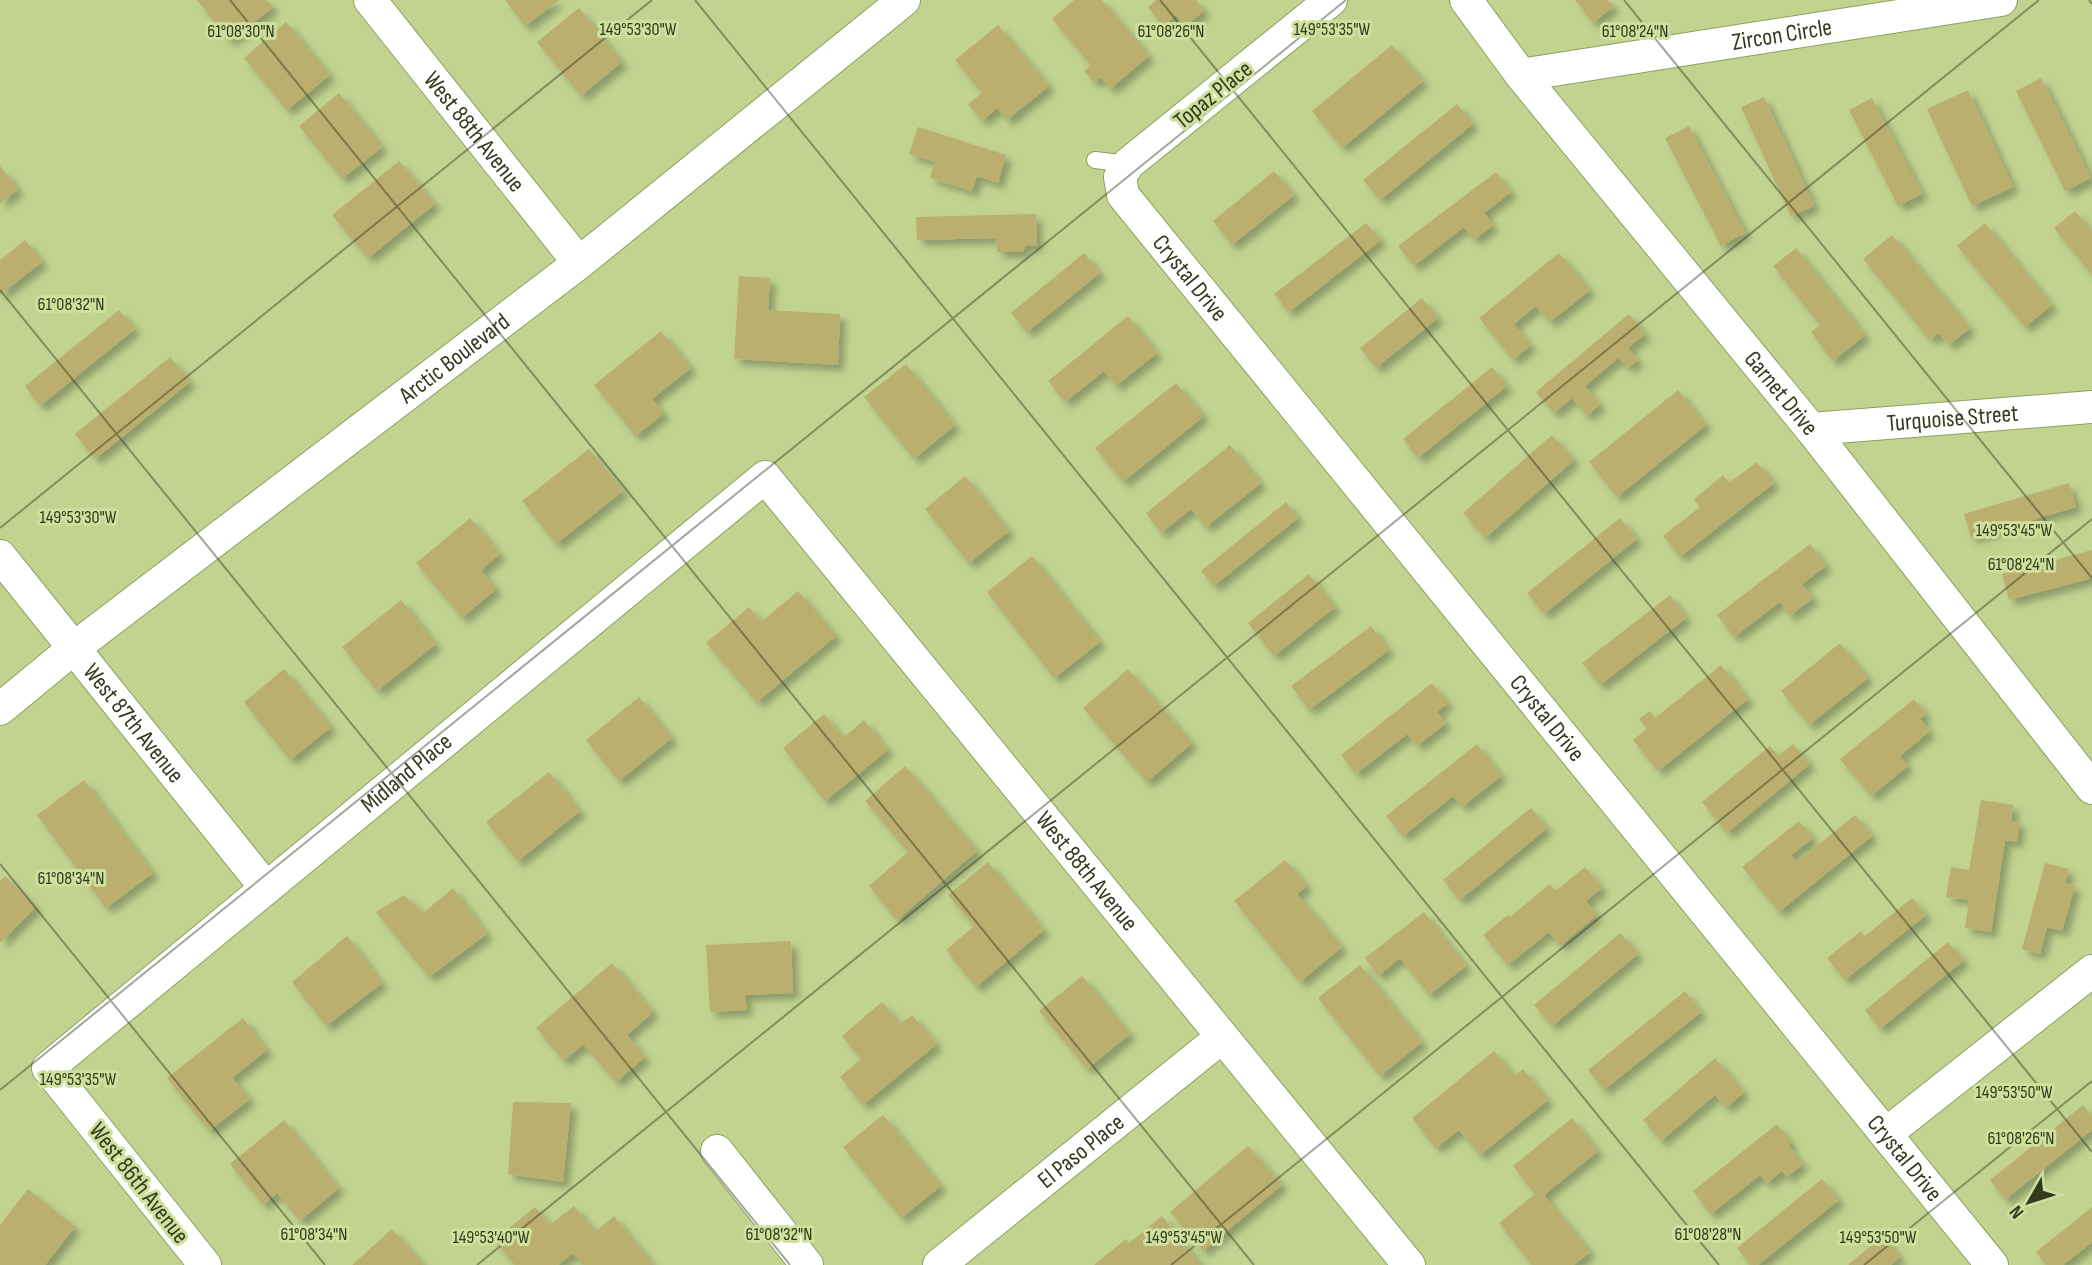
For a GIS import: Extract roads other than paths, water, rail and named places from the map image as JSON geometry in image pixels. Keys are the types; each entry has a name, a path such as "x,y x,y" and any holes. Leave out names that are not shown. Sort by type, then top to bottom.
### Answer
{"street":[{"name":"West 88th Avenue","path":"370,0 579,263"},
{"name":"Arctic Boulevard","path":"0,709 74,648 579,263 904,0"},
{"name":"Topaz Place","path":"1128,164 1331,0"},
{"name":"Garnet Drive","path":"1466,0 1521,75 1811,429 2092,788"},
{"name":"Zircon Circle","path":"1521,75 2001,0"},
{"name":"Crystal Drive","path":"1128,164 1120,177 1124,195 1992,1265"},
{"name":"Turquoise Street","path":"1811,429 2092,407"},
{"name":"West 88th Avenue","path":"765,477 1409,1265"},
{"name":"Midland Place","path":"48,1068 765,477"},
{"name":"West 87th Avenue","path":"0,556 266,888"},
{"path":"1887,1133 2092,971"},
{"name":"El Paso Place","path":"939,1265 1222,1037"},
{"name":"West 86th Avenue","path":"48,1068 205,1265"},
{"path":"717,1150 807,1265"}],"lane":[{"path":"1095,160 1128,164"}]}
